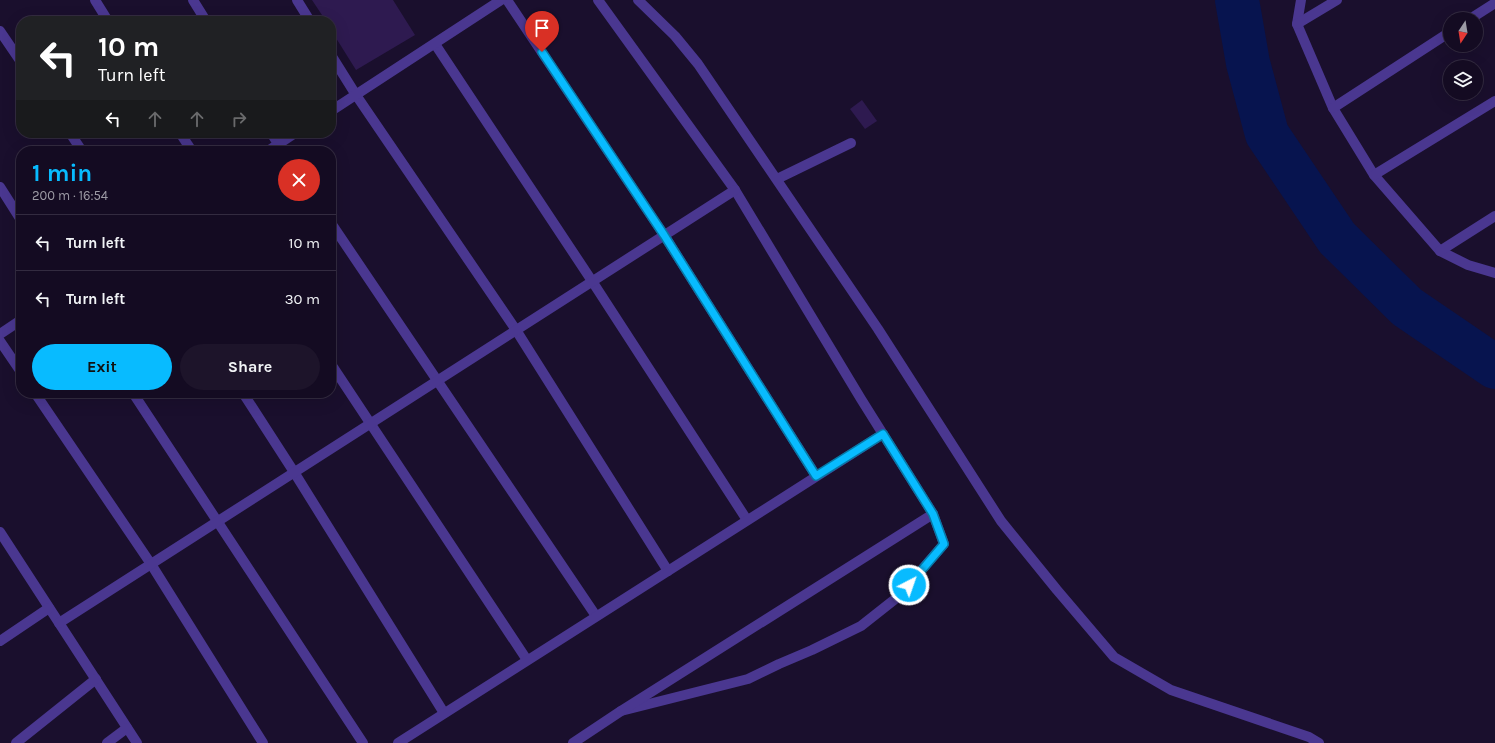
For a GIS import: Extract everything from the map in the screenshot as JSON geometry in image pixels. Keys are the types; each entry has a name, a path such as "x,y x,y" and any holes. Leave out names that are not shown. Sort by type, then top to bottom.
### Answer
{"street":[{"path":"95,0 105,16"},
{"path":"193,0 203,16"},
{"path":"297,0 307,16"},
{"path":"336,108 501,0"},
{"path":"507,0 664,235 816,476"},
{"path":"598,0 735,190 933,514 944,544 899,596 860,626 748,679 621,711"},
{"path":"638,0 675,36 698,64 778,179 878,329 1001,521 1114,657 1171,690 1309,737 1319,743"},
{"path":"1301,0 1297,24 1333,108 1374,175 1440,251 1468,265 1495,273"},
{"path":"1297,24 1337,0"},
{"path":"1481,12 1495,3"},
{"path":"0,31 16,55"},
{"path":"1333,108 1443,37"},
{"path":"435,44 592,281 747,520"},
{"path":"336,63 356,95 516,330 668,571"},
{"path":"1374,175 1495,101"},
{"path":"282,146 290,138"},
{"path":"778,179 851,143"},
{"path":"0,187 16,212"},
{"path":"59,623 735,190"},
{"path":"1440,251 1495,216"},
{"path":"336,230 596,616"},
{"path":"0,334 16,323"},
{"path":"0,341 16,365"},
{"path":"336,372 527,660"},
{"path":"38,398 151,564 263,743"},
{"path":"136,398 363,743"},
{"path":"246,398 444,713"},
{"path":"398,743 883,434"},
{"path":"573,743 621,711 933,514"},
{"path":"0,532 4,545 49,608 137,743"},
{"path":"0,641 49,608"},
{"path":"16,743 96,680"},
{"path":"108,743 127,728"}],"building":[{"path":"312,0 393,0 415,35 356,70 336,38 336,16 323,16"},
{"path":"862,100 877,121 865,129 850,109"}],"waterway":[{"path":"1237,0 1248,63 1267,134 1337,238 1407,307 1495,367"}],"route":[{"path":"542,52 664,235 816,476 883,434 933,514 944,544 909,585"}]}
